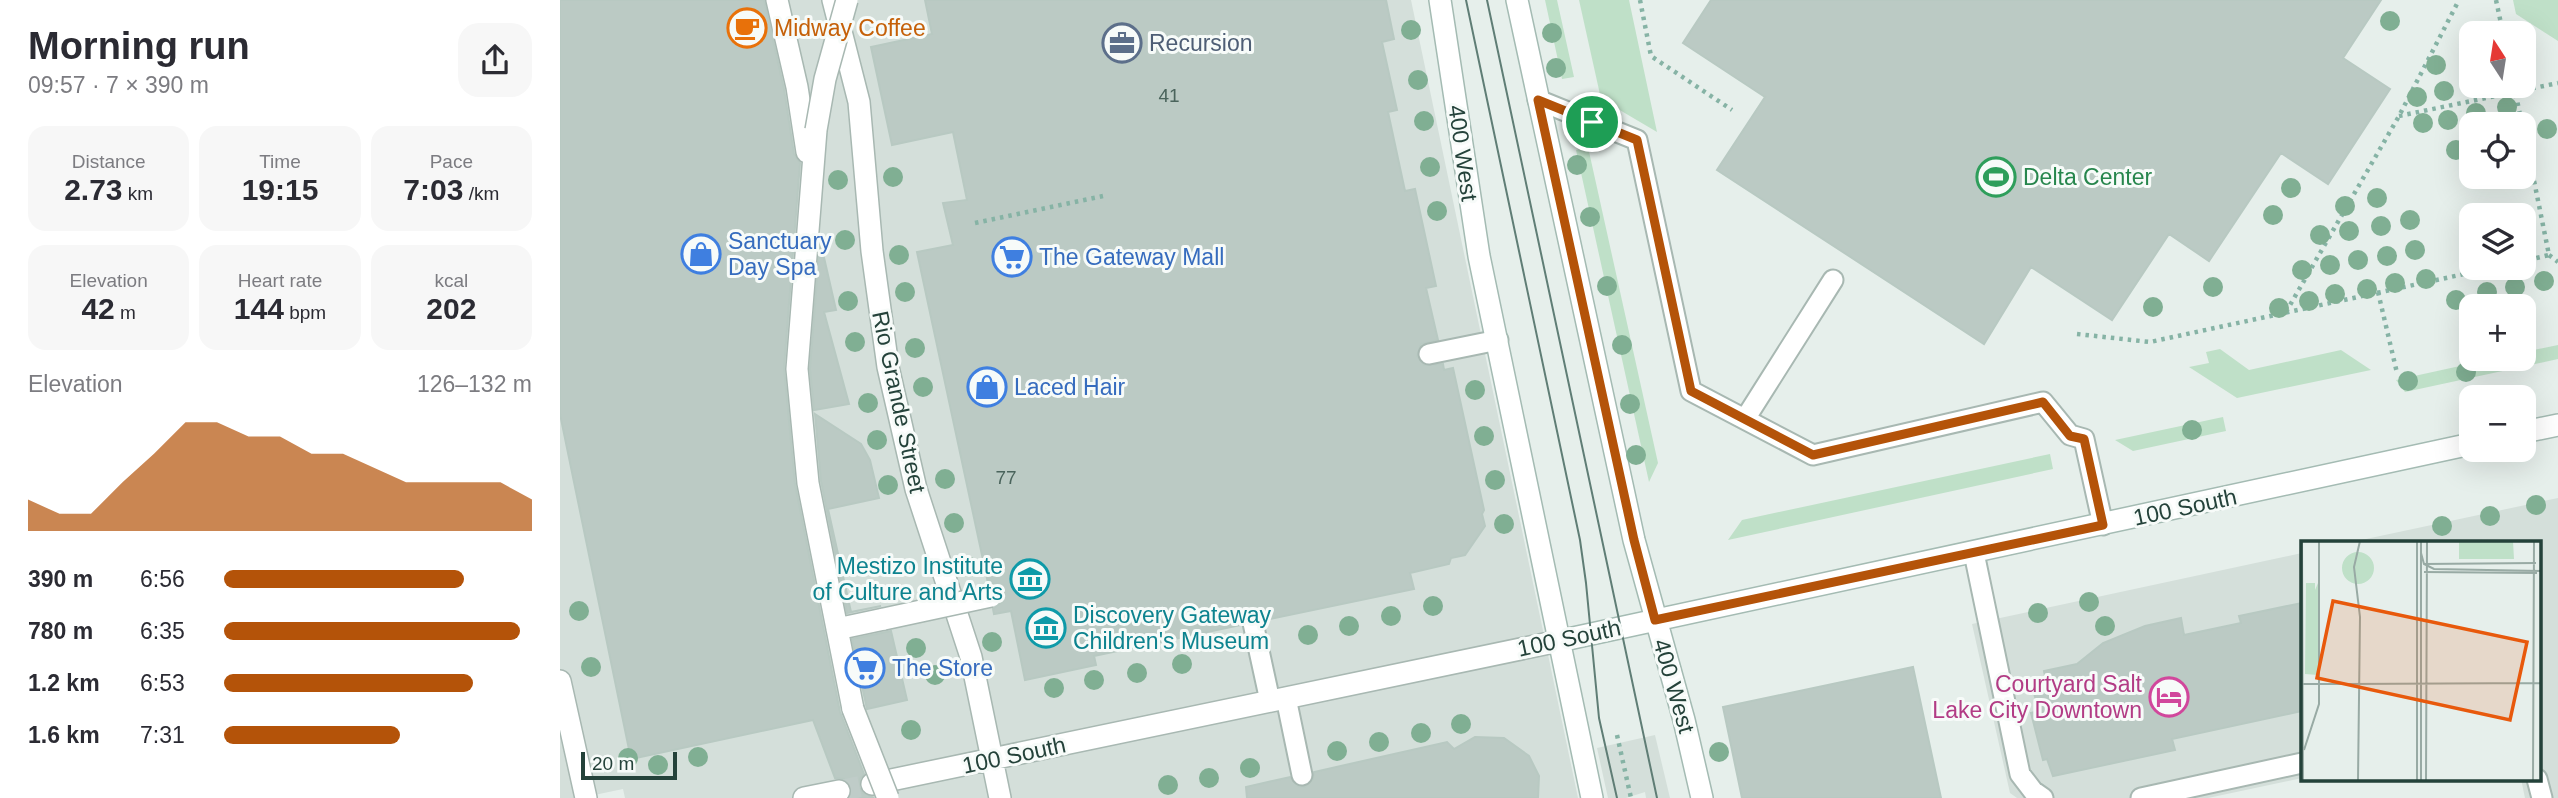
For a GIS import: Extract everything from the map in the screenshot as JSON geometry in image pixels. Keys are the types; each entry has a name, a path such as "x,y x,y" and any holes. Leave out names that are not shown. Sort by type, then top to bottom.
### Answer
{"street":[{"path":"777,0 797,87 811,178"},
{"name":"Rio Grande Street","path":"833,0 859,102 878,308 890,378 916,489 971,657 1000,798"},
{"path":"847,0 825,79 816,130 797,369 808,483 853,709 880,791"},
{"name":"400 West","path":"1440,0 1479,256 1592,798"},
{"name":"400 West","path":"1517,0 1634,540 1684,720 1702,798"},
{"path":"2536,430 2558,425"},
{"name":"100 South","path":"880,791 992,760 1974,553 2459,447"},
{"path":"837,629 991,596"},
{"path":"560,681 586,798"},
{"path":"804,798 839,791"}],"lane":[{"path":"1538,100 1637,140 1691,391 1813,455 2043,402 2070,436 2084,439 2103,525"},
{"path":"1745,419 1833,280"},
{"path":"1429,354 1498,340"},
{"path":"1974,553 2020,774 2043,798"},
{"path":"1253,623 1302,775"},
{"path":"2141,798 2301,764"},
{"path":"2537,780 2542,798"}],"path":[{"path":"1640,0 1651,55 1732,110"},
{"path":"2286,312 2399,116 2459,0"},
{"path":"2496,0 2500,21"},
{"path":"2536,86 2558,83"},
{"path":"2399,116 2476,98"},
{"path":"2536,189 2549,255 2558,262"},
{"path":"975,223 1103,196"},
{"path":"2536,258 2549,255"},
{"path":"2077,334 2150,342 2459,275"},
{"path":"2378,292 2397,373"},
{"path":"1617,734 1632,798"}],"shaded area":[{"name":"The Gateway Mall","path":"560,0 1411,0 1578,798 625,798 623,789 580,798 560,798"},
{"path":"2558,498 2558,798 2525,798 2521,780 2540,780 2540,541 2357,541"},
{"path":"2301,553 2301,778 2208,798 2017,798 2010,793 1972,624"},
{"path":"1655,735 1670,798 1646,798 1645,792 1626,798 1608,798 1597,748"}],"green space":[{"path":"1545,0 1557,0 1574,77 1562,79"},
{"path":"1579,0 1629,0 1657,132 1601,99"},
{"path":"2513,0 2558,0 2558,41 2536,27 2536,21 2527,21 2516,14"},
{"path":"1588,147 1658,463 1649,482 1576,150"},
{"path":"2558,345 2558,359 2536,364 2536,350"},
{"path":"2220,349 2249,370 2341,350 2371,370 2237,398 2189,367 2209,363 2206,352"},
{"path":"2459,366 2459,371 2502,371 2405,392 2396,380"},
{"path":"2223,417 2226,431 2133,451 2115,440"},
{"path":"2050,454 2053,469 1728,540 1742,520"}],"building":[{"path":"560,0 764,0 784,89 794,154 800,163 784,368 795,484 840,712 864,774 859,787 863,793 874,798 850,798 852,788 844,779 835,778 813,720 631,759 560,414"},
{"path":"925,0 1386,0 1394,39 1382,42 1397,110 1388,112 1405,191 1415,189 1436,286 1426,288 1438,340 1421,344 1417,356 1424,365 1443,364 1444,370 1453,368 1484,510 1482,514 1485,526 1465,555 1451,558 1449,564 1410,573 1414,589 1265,620 1257,612 1250,611 1242,619 1241,625 1094,656 1096,665 1025,680 1011,611 994,614 993,609 1003,601 1004,593 996,584 988,583 917,252 953,245 943,203 967,200 953,132 892,145 871,47 932,34"},
{"name":"Delta Center","path":"1711,0 2381,0 2343,58 2390,89 2328,184 2281,153 2209,261 2169,234 2112,320 2031,267 1984,344 1717,170 1765,97 1683,43"},
{"path":"820,240 836,310 824,312 849,404 814,410 810,369"},
{"path":"815,414 861,444 870,460 879,498 828,509 851,612 881,606 847,613 821,481"},
{"name":"Courtyard Salt Lake City Downtown","path":"2301,603 2301,711 2172,739 2175,750 2053,776 2047,759 2043,760 2031,713 2038,711 2032,683 2046,681 2044,671 2077,664 2103,643 2145,626 2181,618 2184,635 2241,623 2239,616"},
{"path":"891,631 907,700 867,709 852,639"},
{"path":"1913,667 1941,798 1742,798 1723,707"},
{"path":"1475,737 1504,738 1529,756 1539,776 1538,798 1247,798 1246,787 1290,777 1298,786 1305,787 1313,779 1314,772 1447,742 1454,749"}],"tunnel":[{"path":"839,791 872,784"}],"tram line":[{"path":"1466,0 1580,540 1599,718 1617,798"},
{"path":"1487,0 1657,798"}],"place":[{"name":"Midway Coffee","path":"747,28"},
{"name":"Recursion","path":"1122,43"},
{"name":"Delta Center","path":"1996,177"},
{"name":"Sanctuary Day Spa","path":"701,254"},
{"name":"The Gateway Mall","path":"1012,257"},
{"name":"Laced Hair","path":"987,387"},
{"name":"Mestizo Institute of Culture and Arts","path":"1030,579"},
{"name":"Discovery Gateway Children's Museum","path":"1046,628"},
{"name":"The Store","path":"865,668"},
{"name":"Courtyard Salt Lake City Downtown","path":"2169,697"}],"route":[{"path":"1538,100 1592,122 1637,140 1691,391 1813,455 2043,402 2070,436 2084,439 2103,525 1655,620 1634,540 1538,100"}]}
